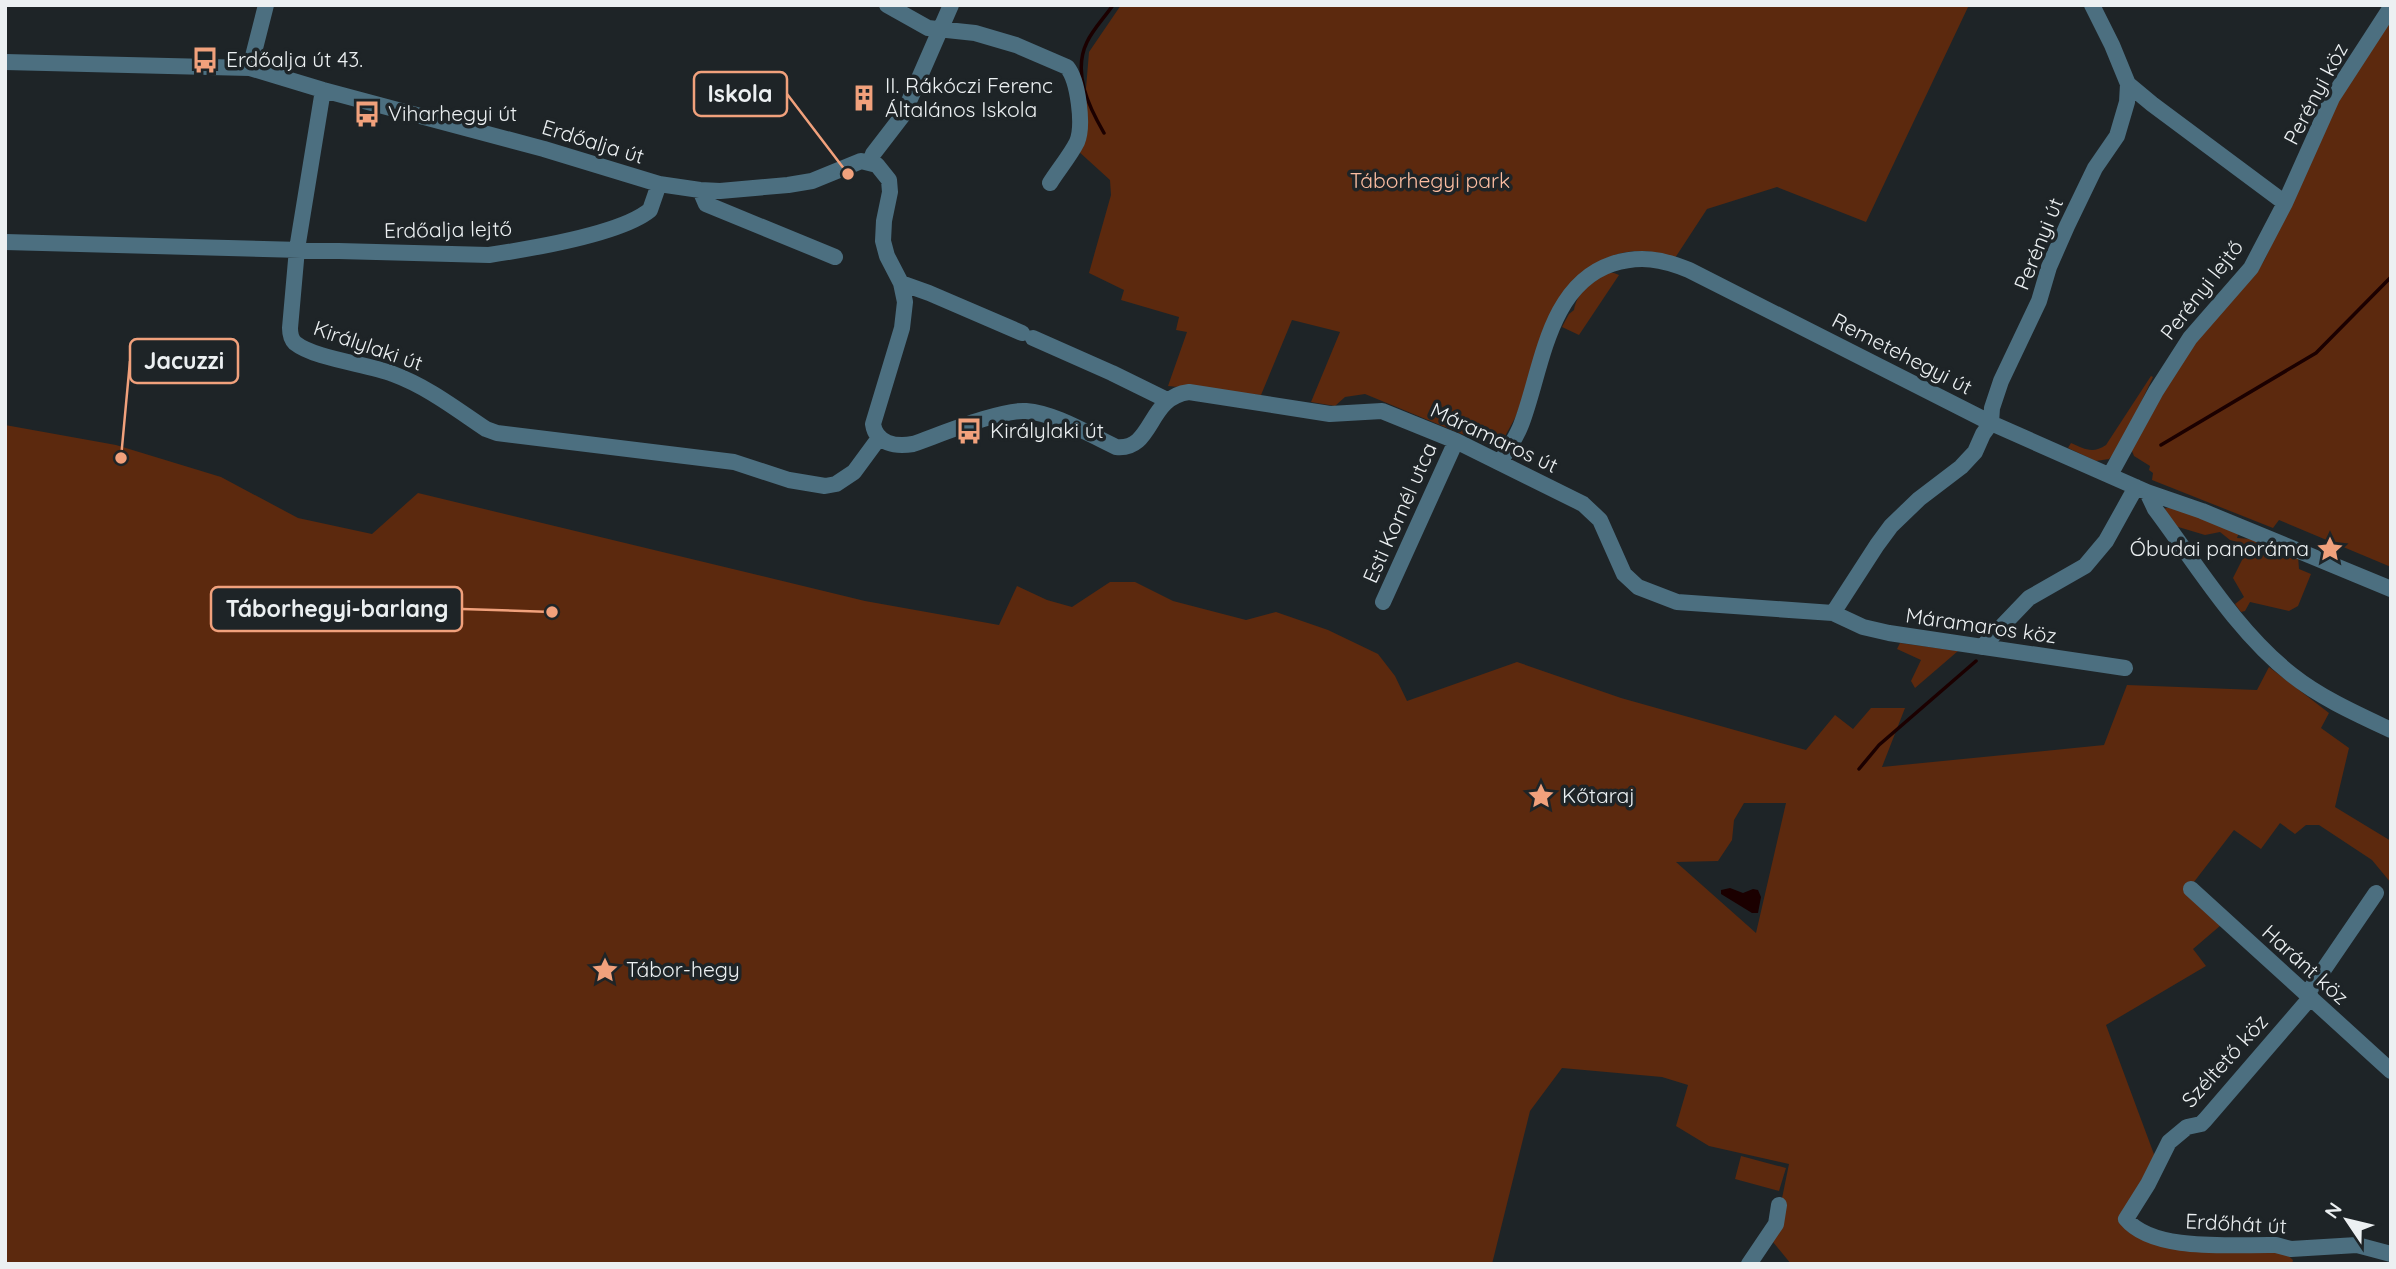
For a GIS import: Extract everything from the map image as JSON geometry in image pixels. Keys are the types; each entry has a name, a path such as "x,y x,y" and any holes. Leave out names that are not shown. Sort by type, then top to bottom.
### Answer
{"street":[{"path":"250,68 266,5"},
{"path":"887,5 928,28 975,33 1016,45 1067,67 1072,73 1077,96 1080,128 1077,141 1050,183"},
{"path":"901,283 1112,373 1167,400 1141,440 1124,448 1116,447 1052,418 1026,411 1001,414 901,446 889,444 874,431 874,416 904,315 905,302 901,283 887,256 883,241 890,192 889,180 877,165 870,162 873,154 902,116 951,5"},
{"path":"2091,5 2128,84 2285,203"},
{"name":"Perényi köz","path":"2285,203 2332,98 2391,7"},
{"name":"Erdőalja út","path":"5,62 250,68 518,141 659,184 700,190 720,191 788,185 812,181 850,164 870,162"},
{"name":"Perényi út","path":"1991,423 1992,408 2001,381 2039,301 2049,267 2095,168 2117,136 2127,102 2128,84"},
{"name":"Királylaki út","path":"323,90 294,272 290,335 296,344 408,380 443,398 486,429 497,433 721,460 789,480 825,486 836,484 854,472 879,438"},
{"name":"Erdőalja lejtő","path":"297,249 460,255 489,255 526,249 640,219 650,211 659,184"},
{"path":"700,190 706,204 835,257"},
{"name":"Perényi lejtő","path":"2110,475 2156,391 2190,338 2251,268 2285,203"},
{"path":"5,242 297,249"},
{"path":"268,248 286,256 294,272"},
{"name":"Remetehegyi út","path":"1500,462 1520,428 1554,324 1568,297 1593,273 1628,259 1655,258 1689,270 1991,423 2141,489 2202,510 2391,589"},
{"name":"Máramaros út","path":"1167,400 1189,392 1330,414 1382,411 1456,441 1583,504 1600,520 1624,574 1638,587 1676,602 1833,613"},
{"path":"1833,613 1891,526 1919,499 1961,467 1975,452 1991,423"},
{"name":"Esti Kornél utca","path":"1383,602 1456,441"},
{"path":"1982,646 2029,598 2085,566 2106,541 2141,489 2232,613 2290,674 2311,689 2391,730"},
{"name":"Máramaros köz","path":"1833,613 1863,627 1889,633 2125,668"},
{"name":"Haránt köz","path":"2191,889 2391,1071"},
{"name":"Széltető köz","path":"2126,1219 2148,1184 2169,1142 2187,1127 2201,1124 2205,1120 2309,996 2376,893"},
{"path":"1749,1264 1776,1224 1779,1205"},
{"name":"Erdőhát út","path":"2126,1219 2132,1227 2168,1241 2276,1245 2291,1249 2357,1245 2391,1254"}],"green space":[{"name":"Táborhegyi park","path":"1121,5 1969,5 1866,222 1777,187 1707,209 1675,258 1647,251 1633,251 1596,264 1573,282 1515,418 1498,449 1365,394 1345,397 1335,406 1311,402 1340,332 1292,320 1261,395 1168,386 1187,332 1176,330 1179,317 1121,300 1124,290 1089,273 1111,195 1110,180 1077,150 1083,125 1089,52"},
{"path":"2391,16 2391,567 2279,520 2273,528 2152,480 2150,466 2134,456 2130,446 2200,335 2257,272 2265,259 2338,97"},
{"path":"1606,273 1619,275 1579,335 1562,327 1582,293"},
{"path":"2151,376 2153,377 2120,446 2109,459 2096,461 2068,448 2071,443 2093,450 2106,445"},
{"path":"5,425 116,445 221,477 298,518 372,534 418,493 865,601 999,625 1017,586 1047,600 1072,607 1110,582 1135,582 1173,601 1246,620 1276,612 1328,630 1378,654 1395,676 1407,701 1517,662 1621,698 1806,750 1835,715 1853,729 1871,708 1905,708 1882,767 2104,745 2127,685 2257,690 2269,667 2329,713 2321,728 2349,748 2335,807 2391,841 2391,883 2372,860 2319,825 2306,825 2295,834 2280,823 2261,849 2234,830 2187,891 2221,925 2193,949 2206,966 2106,1025 2155,1157 2126,1220 2168,1241 2276,1245 2293,1260 2292,1264 1791,1264 1773,1242 1789,1164 1709,1146 1676,1126 1688,1085 1662,1077 1562,1068 1530,1111 1492,1264 5,1264","holes":["1744,803 1786,803 1756,933 1676,862 1718,861 1732,840 1734,820"]},
{"path":"2171,507 2192,512 2196,517 2204,517 2239,532 2237,538 2252,539 2283,553 2287,551 2298,556 2299,569 2311,574 2298,606 2289,611 2250,602 2245,611 2241,612 2235,604 2244,597 2233,578 2243,558 2242,543 2230,540 2220,532 2205,535 2175,526 2163,509"},
{"path":"1900,643 1958,651 1915,688 1911,681 1921,660 1897,649"},
{"path":"1741,1156 1786,1168 1779,1191 1735,1179"}],"shaded area":[{"path":"1730,888 1743,893 1758,890 1761,897 1758,913 1752,913 1721,894 1721,890"}],"waterway":[{"path":"1104,133 1088,101 1081,66 1090,37 1113,5"},
{"path":"2161,445 2316,353 2391,277"},
{"path":"1859,769 1879,745 1976,661"}],"place":[{"name":"Erdőalja út 43.","path":"205,60"},
{"name":"II. Rákóczi Ferenc Általános Iskola","path":"864,98"},
{"name":"Viharhegyi út","path":"367,114"},
{"name":"Iskola","path":"848,174"},
{"name":"Királylaki út","path":"969,431"},
{"name":"Jacuzzi","path":"121,458"},
{"name":"Óbudai panoráma","path":"2330,549"},
{"name":"Táborhegyi-barlang","path":"552,612"},
{"name":"Kőtaraj","path":"1541,796"},
{"name":"Tábor-hegy","path":"605,970"}]}
